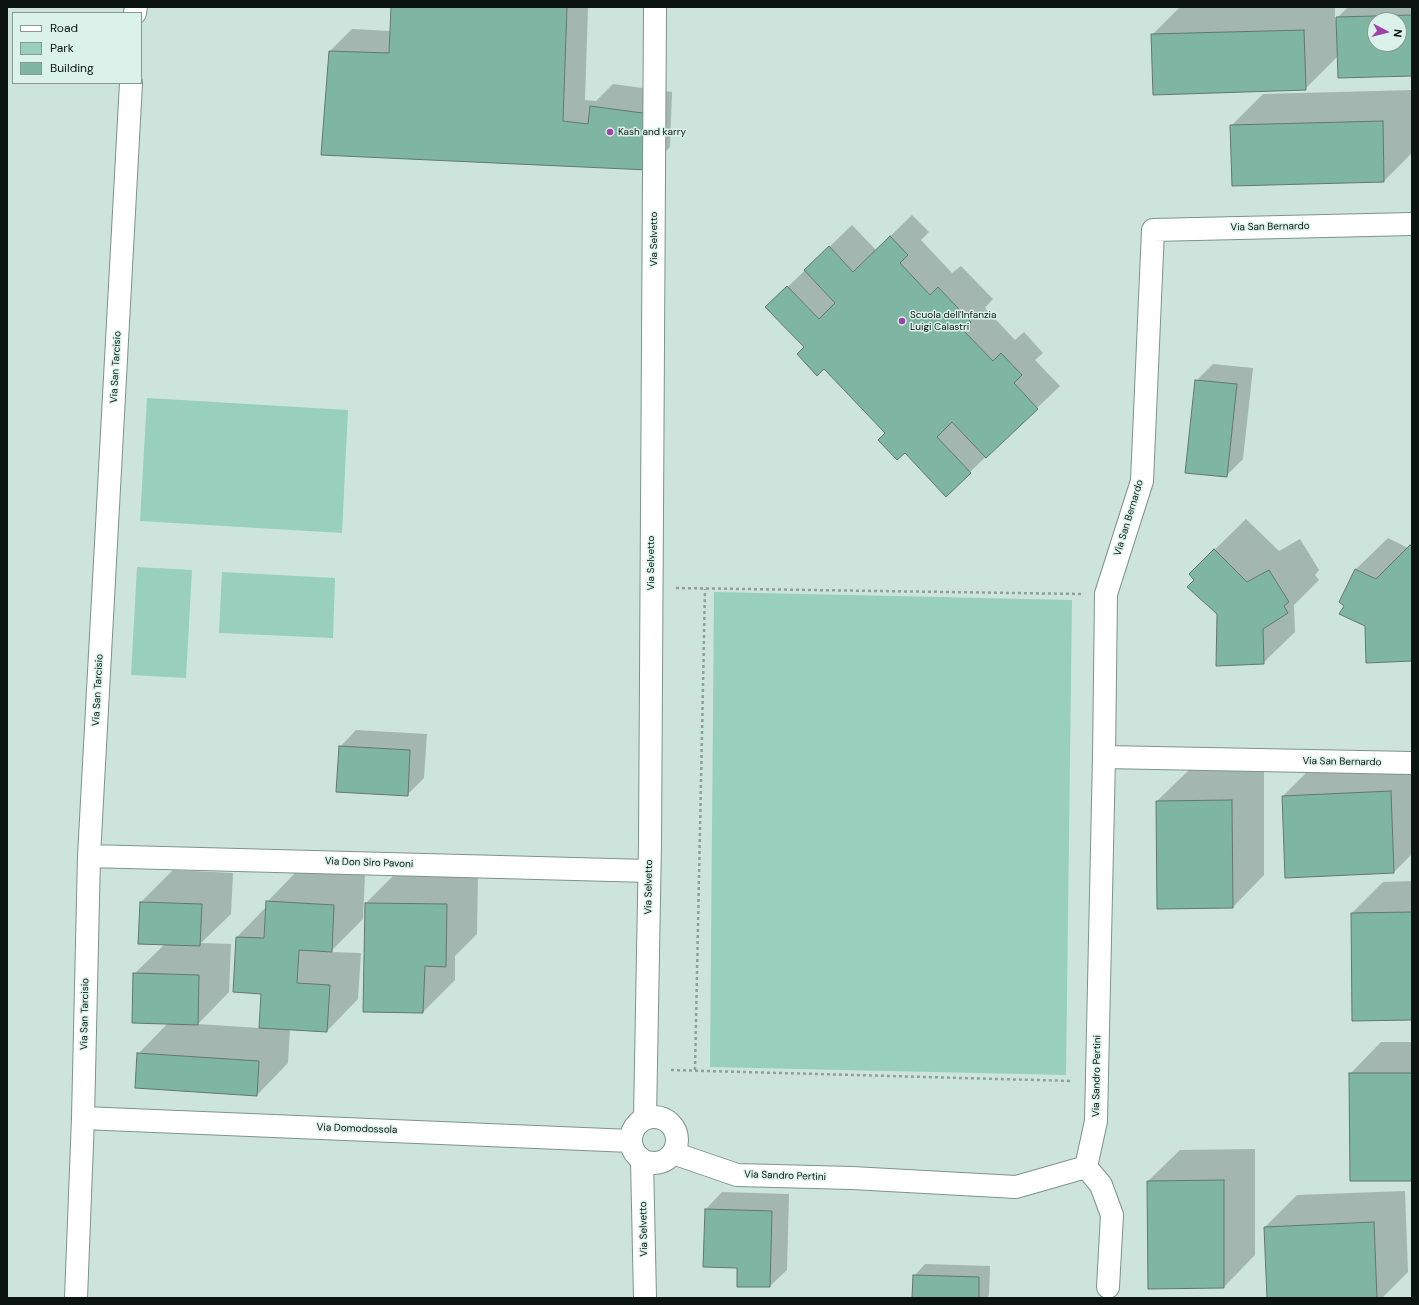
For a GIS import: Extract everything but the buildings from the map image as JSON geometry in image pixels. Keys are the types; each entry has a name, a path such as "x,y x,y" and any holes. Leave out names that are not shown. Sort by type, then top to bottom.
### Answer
{"street":[{"name":"Via Selvetto","path":"646,1118 655,7"},
{"name":"Via San Tarcisio","path":"76,1298 83,1118 89,856 131,84"},
{"name":"Via San Bernardo","path":"1412,224 1152,230 1142,481 1106,594 1104,757 1412,763"},
{"name":"Via Sandro Pertini","path":"673,1153 737,1175 852,1178 1016,1187 1086,1167 1096,1121 1104,757"},
{"name":"Via Don Siro Pavoni","path":"89,856 649,871"},
{"path":"660,1117 672,1125 677,1139 673,1153 661,1162 655,1163 642,1160 632,1148 631,1141 635,1127 646,1118 660,1117"},
{"name":"Via Domodossola","path":"83,1118 631,1141"},
{"name":"Via Selvetto","path":"642,1160 645,1298"},
{"path":"1086,1167 1101,1185 1112,1215 1108,1287"}],"path":[{"path":"651,588 1106,594"},
{"path":"696,1070 705,589"},
{"path":"646,1069 1096,1082"}],"green space":[{"path":"147,398 348,410 342,533 140,521"},
{"path":"137,567 192,570 186,678 131,675"},
{"path":"222,572 335,578 333,638 219,633"},
{"path":"714,592 1072,600 1066,1075 710,1067"}],"place":[{"name":"Kash and karry","path":"610,132"},
{"name":"Scuola dell'Infanzia Luigi Calastri","path":"902,321"}]}
